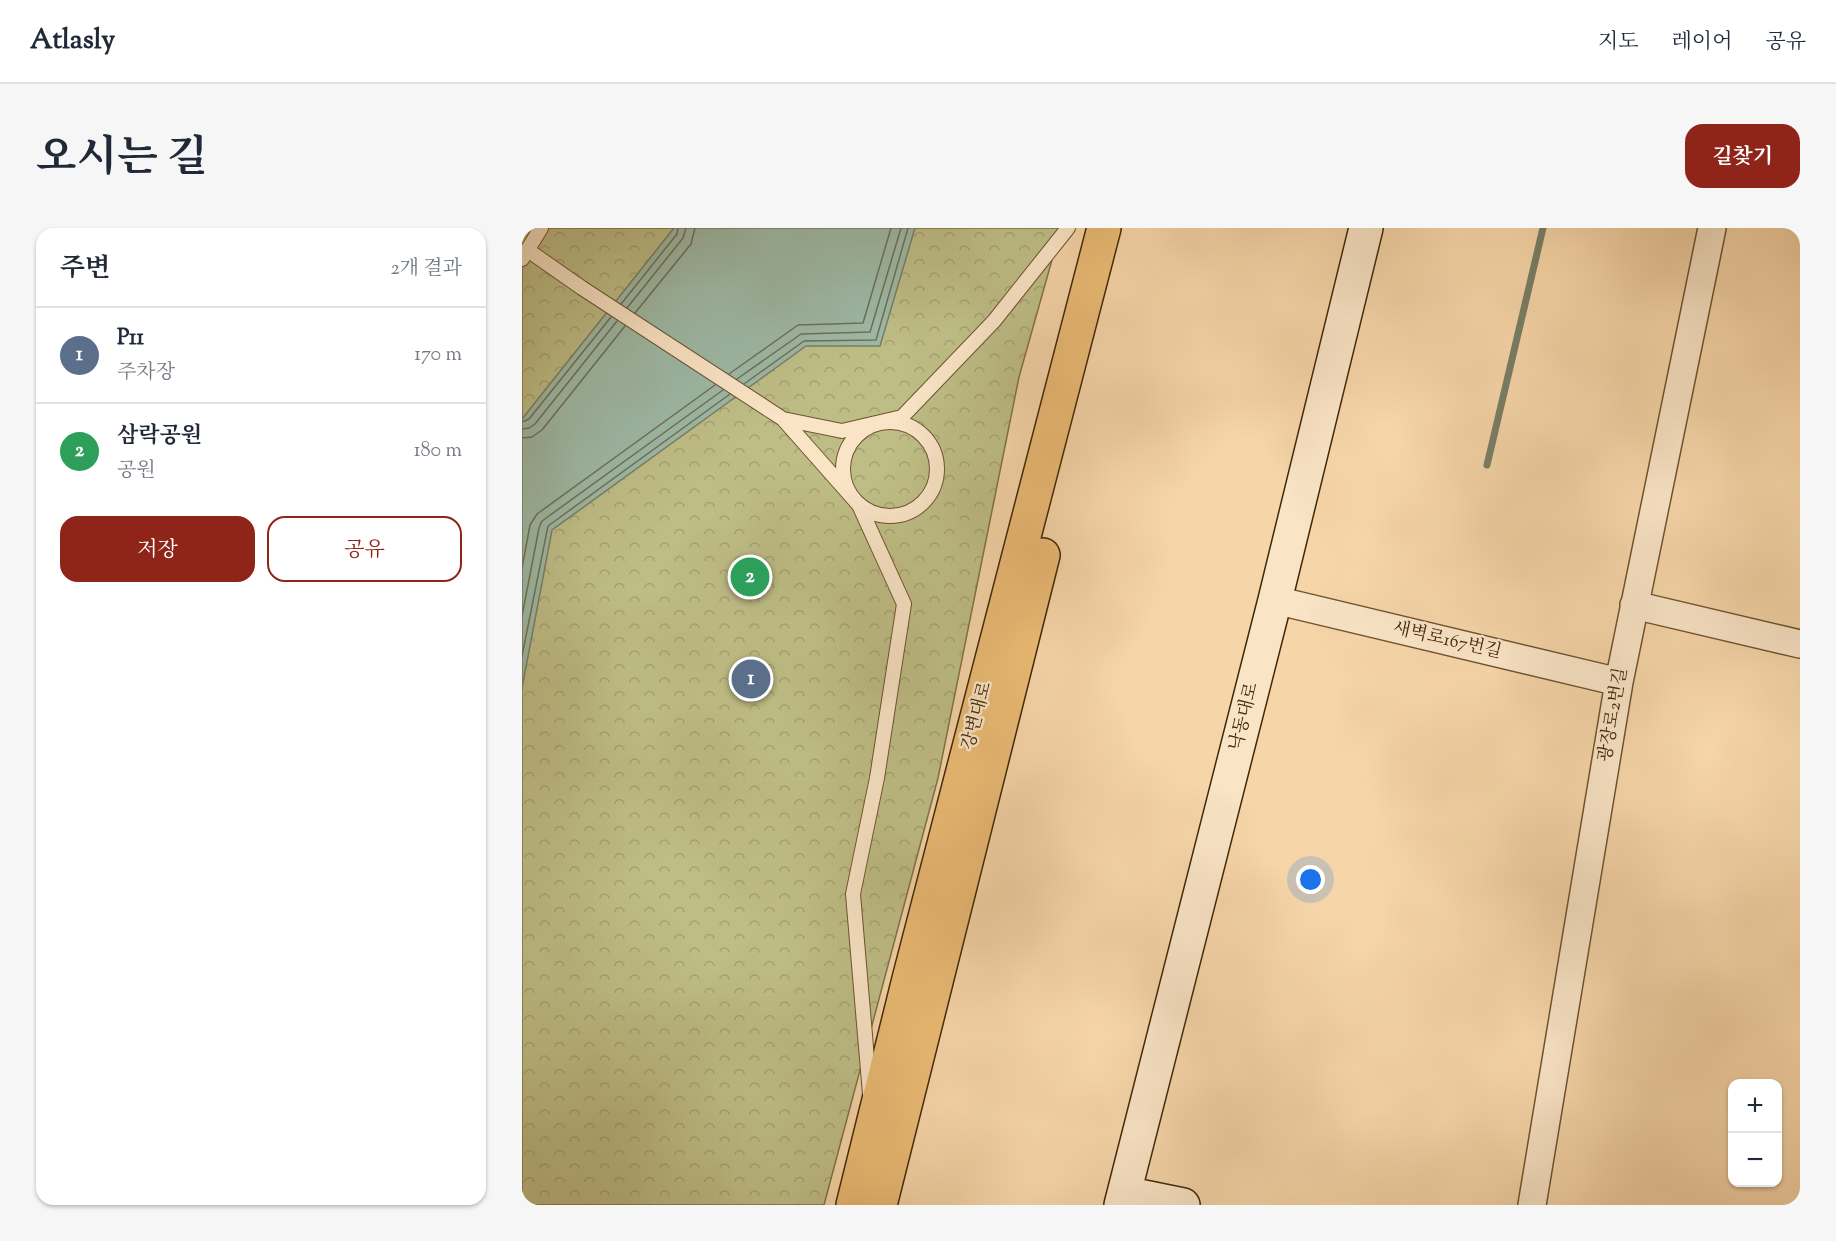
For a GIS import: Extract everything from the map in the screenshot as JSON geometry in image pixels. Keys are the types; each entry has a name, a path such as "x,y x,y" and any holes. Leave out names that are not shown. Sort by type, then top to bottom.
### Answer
{"highway":[{"name":"강변대로","path":"853,1205 1104,228"},
{"name":"강변대로","path":"880,1205 1125,228"}],"main road":[{"name":"낙동대로","path":"1123,1199 1275,600 1366,228"},
{"path":"1123,1199 1183,1205"}],"street":[{"name":"광장로2번길","path":"1532,1205 1619,682 1712,228"},
{"name":"새벽로167번길","path":"1275,600 1619,682"},
{"path":"1634,605 1800,644"}],"lane":[{"path":"541,228 525,255 582,288 783,419 859,505 904,604 877,778 853,894 872,1126"},
{"path":"783,419 843,431 902,417 994,321 1068,228"},
{"path":"894,422 909,426 923,435 935,456 936,479 930,495 919,507 905,514 889,517 873,513 859,505 849,494 843,480 844,459 853,439 864,429 877,423 894,422"}],"green space":[{"path":"522,228 1061,228 1019,377 938,778 824,1205 522,1205"}],"water":[{"path":"674,228 915,228 880,346 806,346 552,530 522,688 522,419"}],"waterway":[{"path":"1487,465 1543,228"}],"place":[{"name":"삼락공원","path":"750,577"},
{"name":"P11","path":"751,679"}]}
